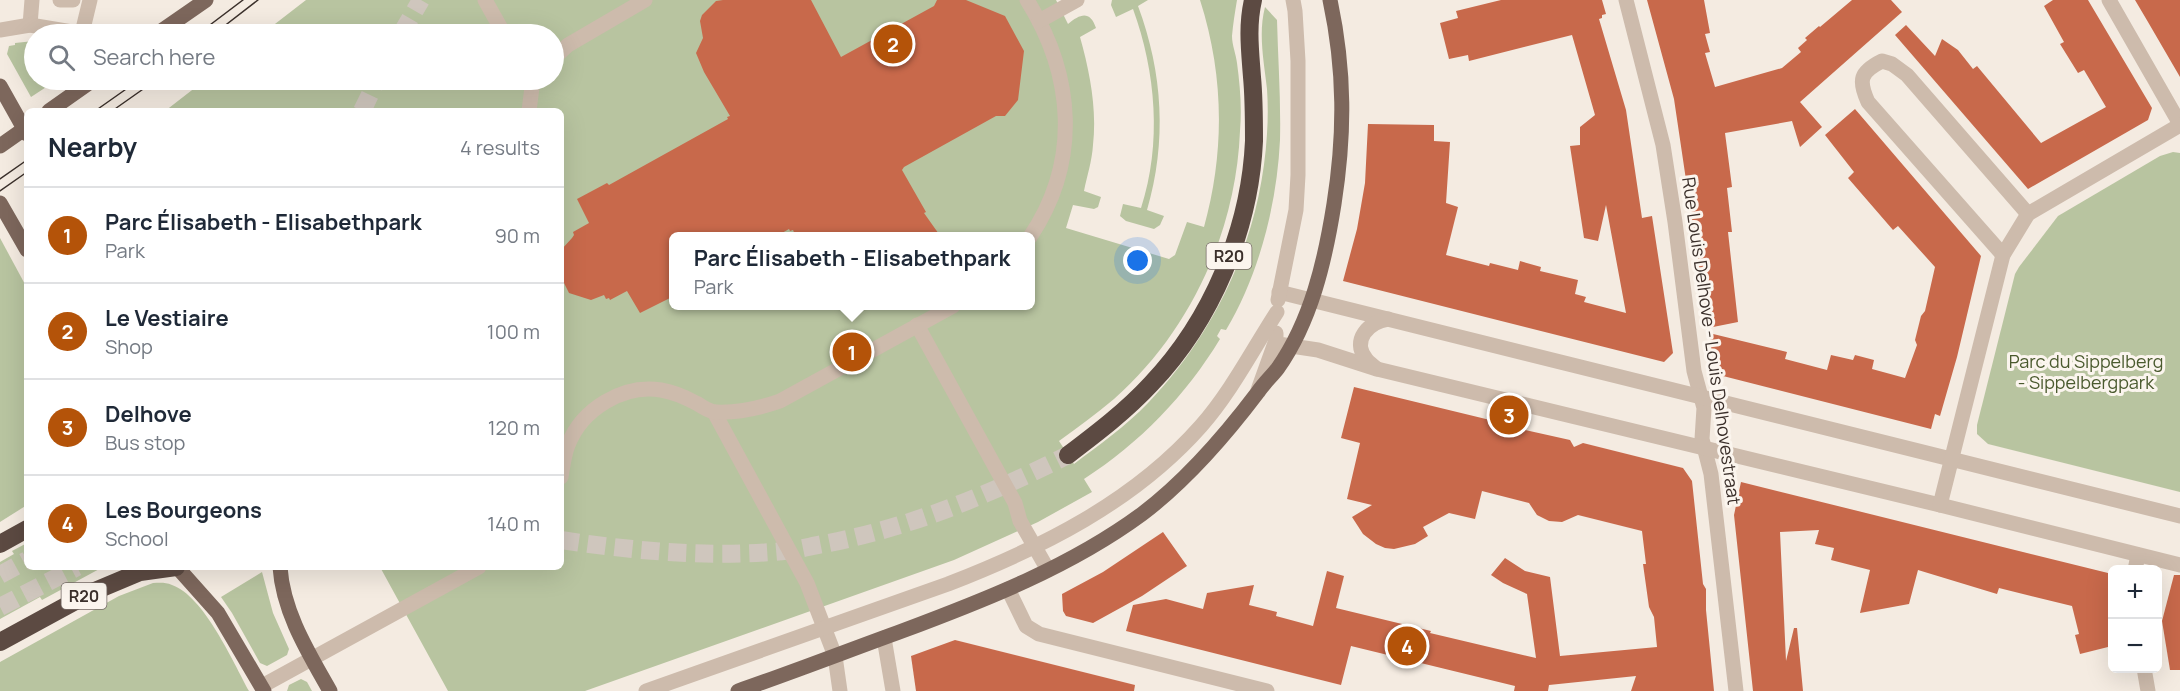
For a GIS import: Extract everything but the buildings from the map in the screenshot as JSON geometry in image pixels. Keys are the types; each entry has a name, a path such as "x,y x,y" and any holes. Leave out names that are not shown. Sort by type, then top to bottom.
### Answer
{"highway":[{"name":"R20","path":"1068,455 1126,409 1176,355 1209,301 1228,259 1240,224 1253,152 1254,116 1248,32 1253,0"},
{"path":"2,542 24,524"},
{"path":"2,542 24,531"},
{"name":"R20","path":"0,642 90,593 140,572 154,570"}],"main road":[{"path":"171,24 206,0"},
{"path":"738,691 884,638 1008,589 1048,570 1105,539 1142,514 1213,449 1291,347 1312,299 1327,243 1339,171 1343,125 1343,82 1330,0"},
{"path":"0,86 24,127"},
{"path":"53,108 79,90"},
{"path":"0,147 24,131"},
{"path":"0,203 24,245"},
{"path":"179,570 218,613 263,689"},
{"path":"280,570 292,618 330,691"}],"street":[{"path":"30,24 32,0"},
{"path":"60,0 73,0"},
{"path":"85,24 90,0"},
{"path":"485,0 498,24"},
{"path":"564,49 645,0"},
{"path":"1027,0 1048,39 1060,73 1066,127 1057,180 1047,210 1033,232"},
{"path":"1039,21 1077,0"},
{"path":"1258,390 1276,340 1279,292 1296,210 1298,61 1293,0"},
{"name":"Rue Louis Delhove - Louis Delhovestraat","path":"1626,0 1663,144 1676,222 1694,371 1704,408 1702,439 1711,474 1736,691"},
{"path":"1940,505 2003,255 2028,214 2180,124 2109,0"},
{"path":"0,30 24,26"},
{"path":"2003,255 1868,102 1861,87 1863,77 1870,67 1882,61 1892,64 1907,75 2028,214"},
{"path":"529,108 531,90"},
{"path":"1279,292 2180,516"},
{"path":"564,463 574,432 597,407 618,395 638,390 660,390 693,401 714,412 751,409 780,401 945,310"},
{"path":"646,691 997,565 1078,525 1112,504 1144,480 1202,425 1277,312"},
{"path":"1377,369 1366,360 1362,351 1362,338 1367,328 1377,321 1388,319"},
{"path":"917,325 1015,503 1020,521 1048,570"},
{"path":"1276,340 1278,344 1318,350 1377,369 1940,505 2137,562 2180,565"},
{"path":"714,412 807,583 835,656 840,691"},
{"path":"263,689 312,658 473,570"},
{"path":"1008,589 1026,626 1039,634 1267,691"},
{"path":"884,638 892,691"},
{"path":"2145,673 2148,691"}],"green space":[{"path":"306,0 1056,0 1068,24 1081,16 1088,16 1096,28 1080,37 1090,77 1094,118 1091,163 1084,191 1101,197 1098,207 1094,209 1073,205 1066,228 1169,259 1175,255 1187,222 1204,227 1216,170 1219,113 1217,85 1214,56 1200,0 1237,0 1232,36 1240,88 1240,131 1237,169 1218,243 1204,278 1165,343 1114,399 1059,441 1074,464 1131,420 1173,375 1215,312 1232,279 1256,208 1263,172 1268,117 1262,38 1265,7 1277,20 1280,95 1278,164 1270,214 1257,263 1248,286 1226,330 1221,329 1217,336 1220,339 1207,360 1177,398 1143,434 1084,479 1092,492 1038,522 954,560 585,691 448,691 382,570 564,570 564,108 169,108 192,90 564,90 564,24 275,24"},
{"path":"1112,0 1148,0 1138,6 1153,57 1160,133 1158,159 1147,210 1164,216 1160,225 1154,229 1126,221 1120,216 1123,204 1141,208 1148,184 1154,134 1151,83 1141,33 1133,9 1116,17 1111,5"},
{"path":"24,42 24,84 7,54 9,46"},
{"path":"27,90 42,90 31,97"},
{"name":"Parc du Sippelberg - Sippelbergpark","path":"2173,152 2180,153 2180,492 1988,444 1977,434 1977,425 2015,274 2019,267 2058,216 2160,156"},
{"path":"0,238 24,282 24,507 0,522"},
{"path":"24,545 24,570 97,570 42,600 40,597 0,619 0,562 14,554 12,551"},
{"path":"262,572 273,613 289,649 287,655 267,666 260,663 221,597"},
{"path":"153,583 172,585 195,602 216,631 249,691 0,691 0,662 119,596"},
{"path":"301,679 307,682 312,691 287,691 289,685"}],"tunnel":[{"path":"407,24 421,0"},
{"path":"363,108 372,90"},
{"path":"564,540 644,550 700,553 728,554 795,550 861,536 922,518 981,496 1068,455"},
{"path":"0,575 24,562"},
{"path":"0,607 71,570"}],"tram line":[{"path":"211,24 243,0"},
{"path":"227,24 258,0"},
{"path":"99,108 125,90"},
{"path":"116,108 142,90"},
{"path":"0,179 24,162"},
{"path":"0,191 24,174"}],"place":[{"name":"Le Vestiaire","path":"893,44"},
{"name":"Parc Élisabeth - Elisabethpark","path":"852,352"},
{"name":"Delhove","path":"1509,415"},
{"name":"Les Bourgeons","path":"1407,646"}]}
